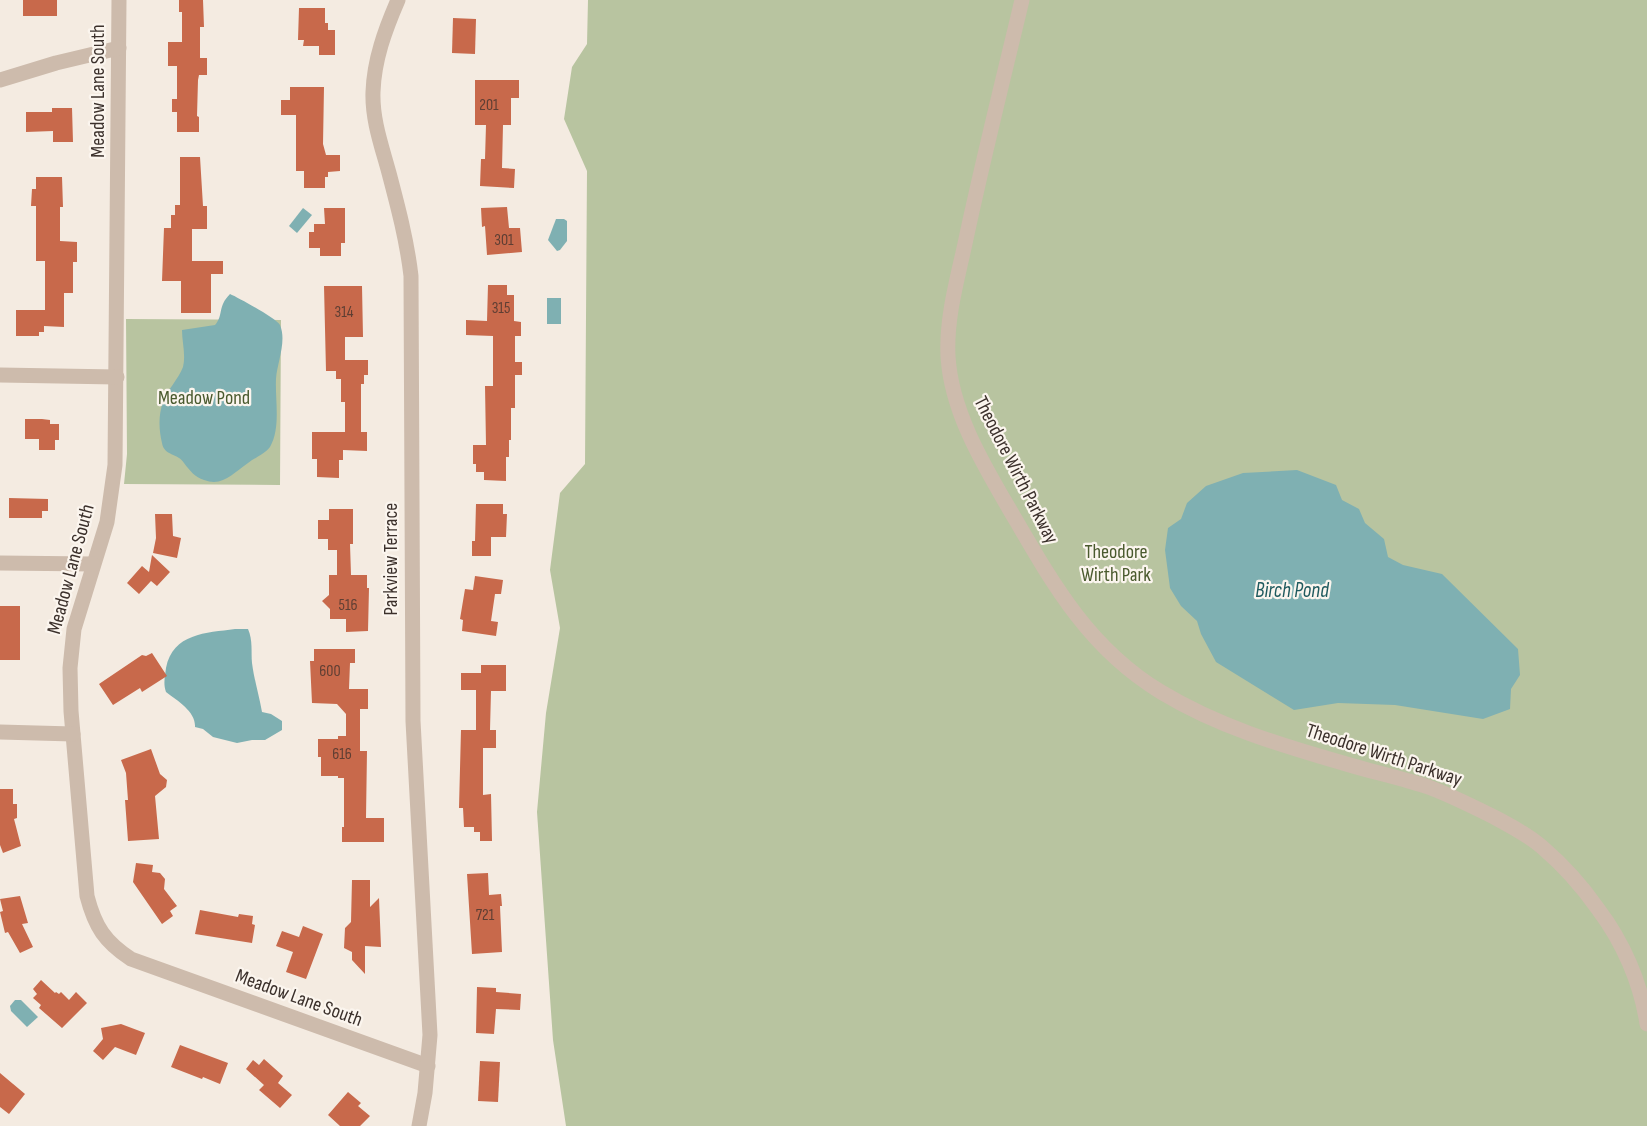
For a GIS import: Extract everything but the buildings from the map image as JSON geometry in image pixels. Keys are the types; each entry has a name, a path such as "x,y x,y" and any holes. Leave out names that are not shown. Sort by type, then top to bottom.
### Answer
{"street":[{"name":"Meadow Lane South","path":"119,0 117,432 112,493 106,522 74,629 69,687 87,896 95,922 105,939 131,959 428,1066"},
{"name":"Parkview Terrace","path":"398,0 380,45 373,93 378,131 406,239 411,276 413,710 430,1035 425,1093 419,1126"},
{"name":"Theodore Wirth Parkway","path":"1022,0 974,201 953,302 948,338 948,360 958,409 994,483 1062,598 1094,637 1123,664 1168,695 1195,710 1258,737 1428,787 1515,828 1540,845 1588,895 1619,941 1642,998 1647,1024"},
{"path":"0,80 56,63 119,48"},
{"path":"0,375 117,377"},
{"path":"0,563 93,564"},
{"path":"0,732 73,734"}],"green space":[{"name":"Theodore Wirth Park","path":"588,0 1647,0 1647,1126 566,1126 553,1040 537,812 546,713 560,628 550,570 560,493 585,464 587,171 564,119 572,67 587,44"},
{"name":"Meadow Pond","path":"126,319 281,320 280,485 124,484 127,454"}],"water":[{"path":"303,208 312,215 297,233 289,226"},
{"path":"556,219 567,221 567,241 557,251 548,240"},
{"name":"Meadow Pond","path":"230,294 280,325 282,338 276,379 276,423 273,439 268,449 228,478 211,482 195,475 181,460 163,447 160,428 161,407 183,367 182,330 215,325 223,303"},
{"path":"547,298 561,298 561,324 547,324"},
{"name":"Birch Pond","path":"1297,470 1336,485 1342,500 1359,509 1365,523 1384,539 1388,557 1403,565 1442,574 1518,649 1520,675 1511,689 1510,709 1483,719 1395,705 1338,703 1294,710 1216,662 1201,634 1197,621 1181,606 1170,588 1165,550 1168,528 1181,519 1187,503 1206,486 1243,473"},
{"path":"248,629 250,633 252,663 262,712 271,714 282,721 282,730 265,740 237,743 213,737 203,729 195,727 193,716 165,689 164,680 170,656 183,641 202,634"},
{"path":"15,1000 21,1000 38,1017 27,1027 11,1011 10,1006"}]}
